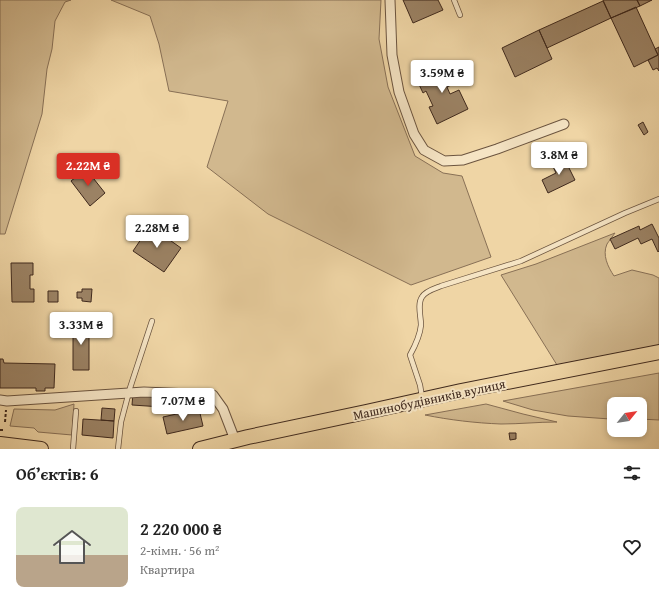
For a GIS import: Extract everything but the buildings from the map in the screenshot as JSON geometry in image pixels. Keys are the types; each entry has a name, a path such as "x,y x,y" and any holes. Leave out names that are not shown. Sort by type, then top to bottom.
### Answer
{"main road":[{"name":"Машинобудівників вулиця","path":"200,449 423,399 659,352"},
{"path":"0,444 41,449"}],"street":[{"path":"390,0 392,55 399,92 414,134 424,150 444,161 463,160 564,124"},
{"path":"0,400 7,401 144,392 213,394 223,408 235,440"}],"lane":[{"path":"454,0 460,15"},
{"path":"423,399 410,355 421,326 420,306 422,297 430,290 521,261 659,199"},
{"path":"118,449 121,422 130,388 152,321"},
{"path":"73,449 76,412"}],"path":[{"path":"0,430 5,430"}],"shaded area":[{"path":"0,0 71,0 65,2 55,21 52,49 47,69 42,114 5,234 0,234"},
{"path":"111,0 381,0 379,39 388,87 415,156 443,173 462,176 491,257 411,285 268,214 207,167 228,101 169,91 159,44 150,16"},
{"path":"615,233 607,244 605,252 608,265 614,276 632,270 659,278 659,345 557,365 501,275 536,264"},
{"path":"659,373 659,420 647,419 647,397 607,397 607,419 568,416 533,410 503,401"},
{"path":"74,404 72,435 38,432 34,428 10,426 14,409 55,410"},
{"path":"486,404 557,422 491,424 425,415"}]}
